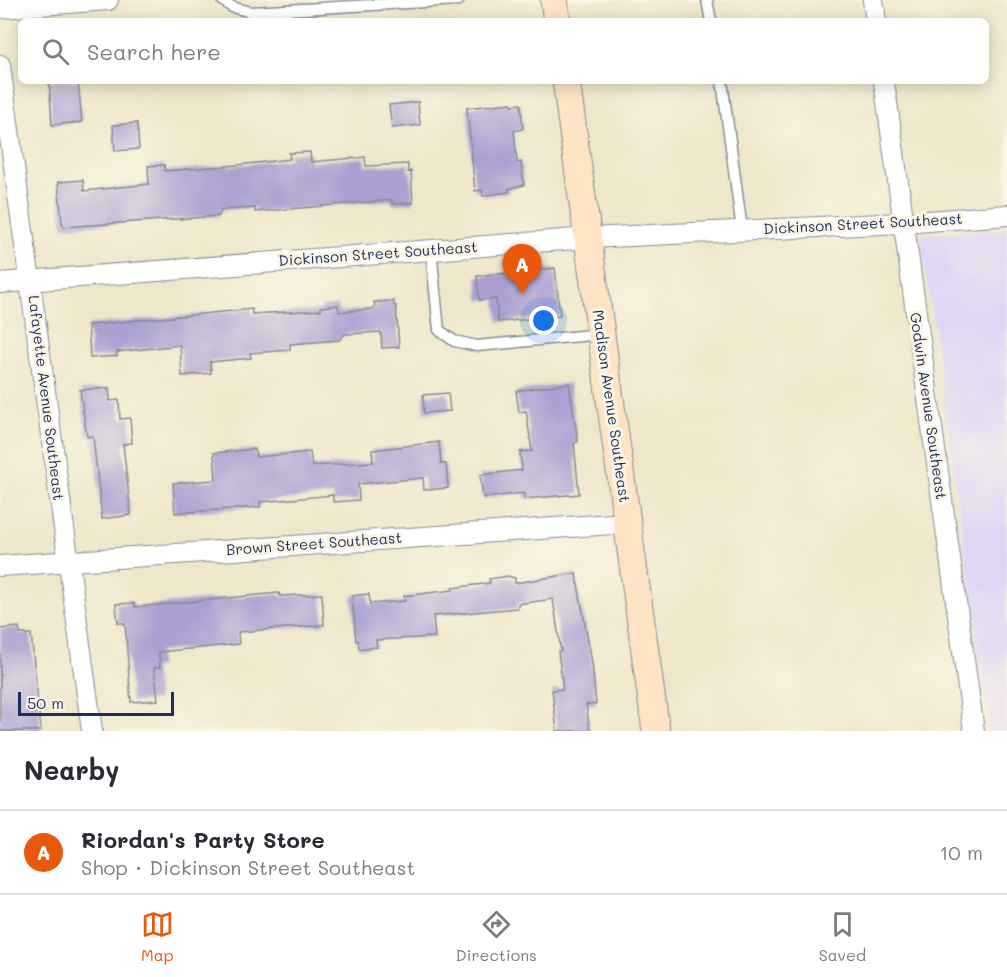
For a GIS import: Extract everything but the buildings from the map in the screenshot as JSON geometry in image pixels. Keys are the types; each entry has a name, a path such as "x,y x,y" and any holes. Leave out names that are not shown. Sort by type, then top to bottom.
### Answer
{"street":[{"path":"0,8 108,0"},
{"path":"554,0 557,18"},
{"path":"873,0 876,18"},
{"name":"Lafayette Avenue Southeast","path":"0,65 32,281 67,561 92,731"},
{"name":"Madison Avenue Southeast","path":"566,84 656,731"},
{"name":"Godwin Avenue Southeast","path":"884,84 974,731"},
{"name":"Dickinson Street Southeast","path":"0,283 589,238 902,223 1007,215"},
{"name":"Brown Street Southeast","path":"0,566 627,524"}],"lane":[{"path":"222,0 232,7 251,12 459,0"},
{"path":"707,0 710,18"},
{"path":"722,84 742,230"},
{"path":"431,250 439,330 454,341 477,346 602,334"}],"shaded area":[{"path":"1007,229 1007,731 990,731 921,235"}],"place":[{"name":"Riordan's Party Store","path":"522,294"}]}
